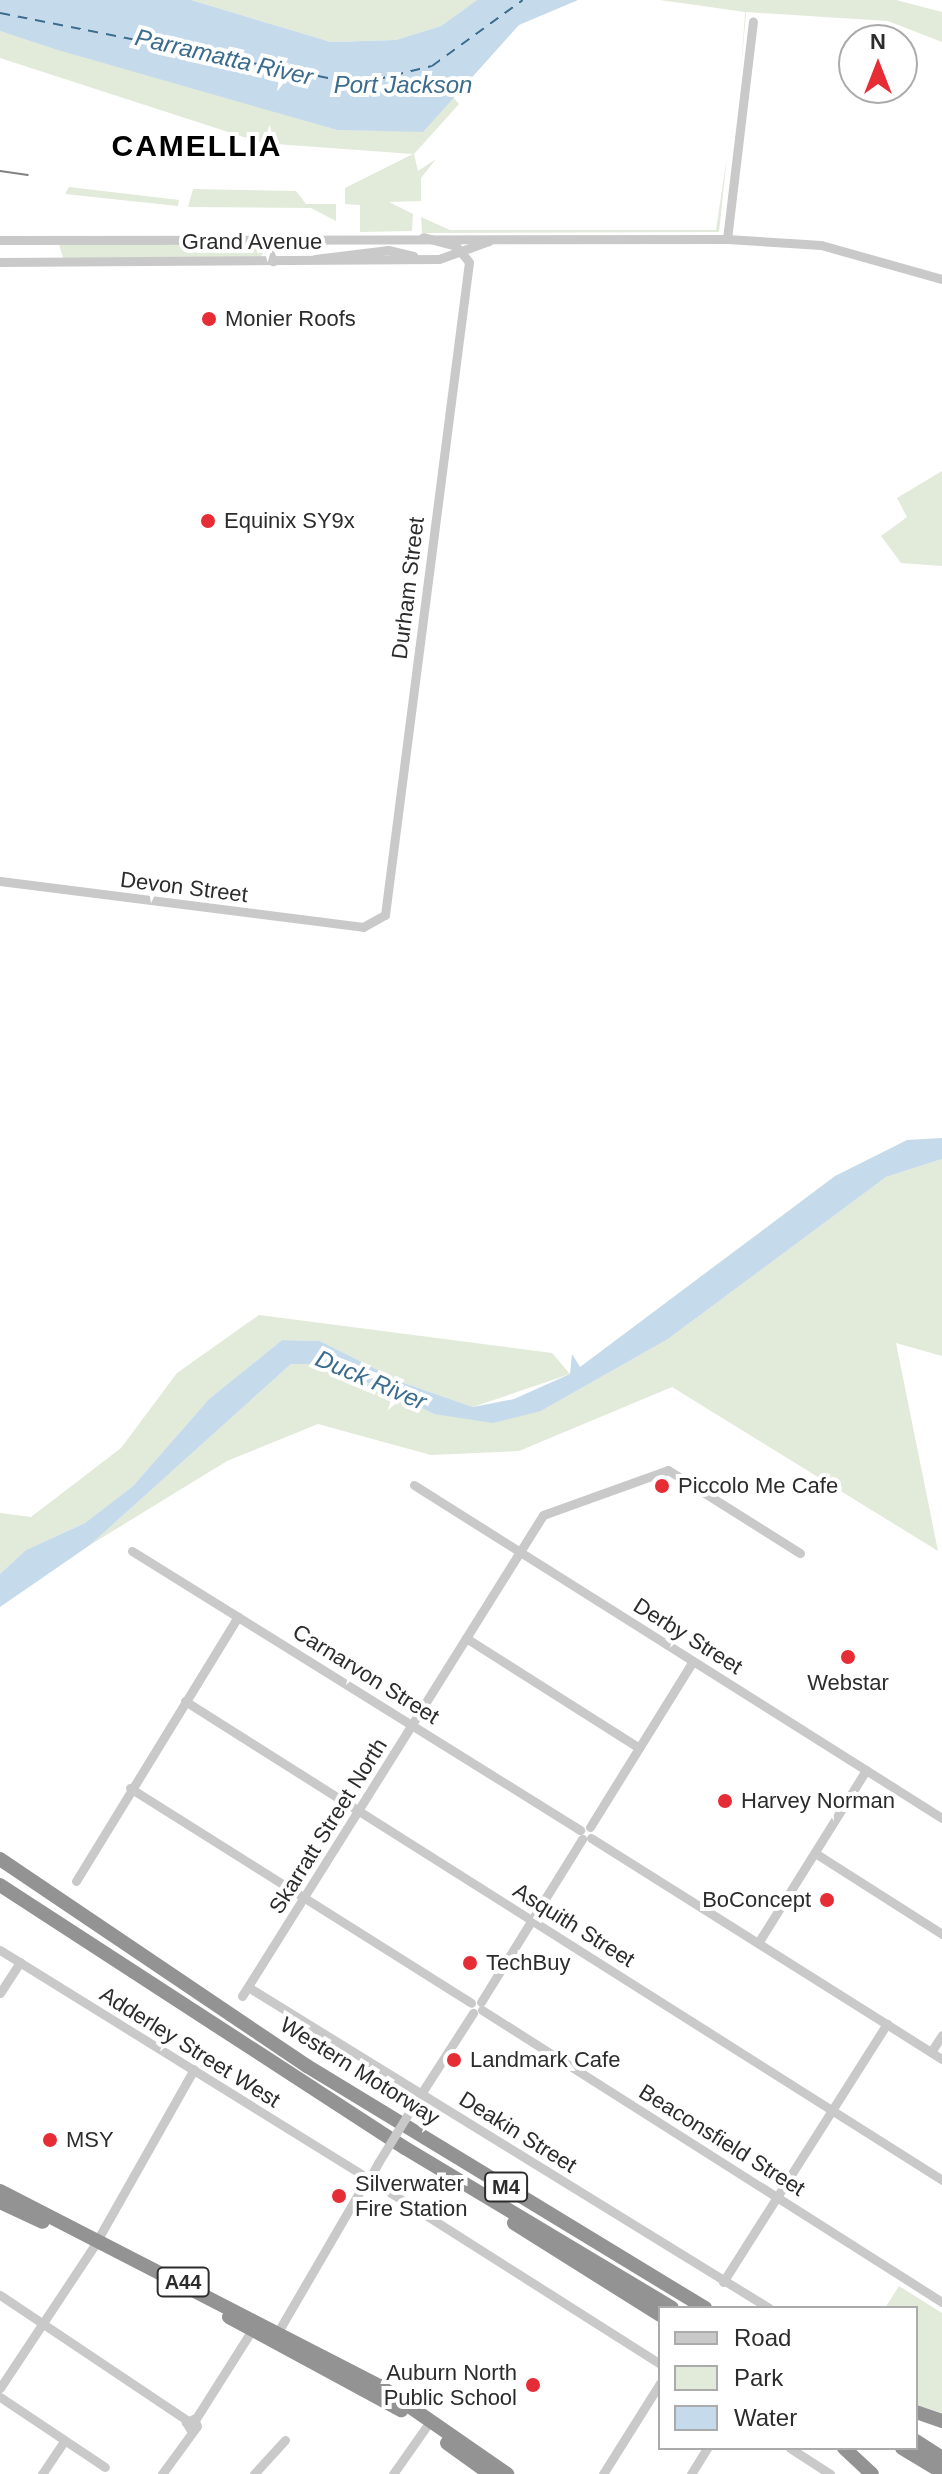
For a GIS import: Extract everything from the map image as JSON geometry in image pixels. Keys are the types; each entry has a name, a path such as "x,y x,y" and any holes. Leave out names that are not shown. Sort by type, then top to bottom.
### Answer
{"highway":[{"name":"Western Motorway","path":"0,1859 307,2066 702,2306"},
{"name":"Western Motorway","path":"0,1885 405,2148 669,2306"},
{"name":"M4","path":"405,2148 658,2314"},
{"name":"A44","path":"0,2191 275,2336 428,2424 507,2474"},
{"name":"A44","path":"0,2202 96,2242 252,2330 275,2336"},
{"path":"918,2413 942,2421"},
{"name":"A44","path":"428,2424 490,2474"},
{"path":"918,2442 942,2458"},
{"path":"846,2450 872,2474"},
{"path":"905,2450 942,2472"}],"street":[{"path":"727,239 753,22"},
{"path":"422,259 420,237 463,251 467,270"},
{"name":"Grand Avenue","path":"0,240 420,237 727,239 821,245 942,279"},
{"path":"364,238 365,257"},
{"path":"50,261 51,239"},
{"path":"264,239 273,261"},
{"path":"303,239 306,261"},
{"name":"Grand Avenue","path":"0,262 306,261 365,257 439,259 500,239"},
{"path":"467,270 479,244"},
{"path":"439,259 457,260 467,270"},
{"name":"Durham Street","path":"363,927 379,922 386,907 467,270"},
{"name":"Devon Street","path":"0,881 363,927"},
{"name":"Skarratt Street North","path":"245,1991 520,1552 554,1507 668,1470 800,1553"},
{"name":"Derby Street","path":"414,1485 942,1818"},
{"name":"Carnarvon Street","path":"132,1551 413,1723 942,2059"},
{"path":"76,1881 130,1788 238,1617"},
{"path":"466,1638 639,1748"},
{"path":"275,2336 367,2179 693,1661"},
{"name":"Asquith Street","path":"185,1701 942,2180"},
{"path":"758,1943 866,1770"},
{"name":"Beaconsfield Street","path":"130,1788 942,2302"},
{"path":"815,1853 942,1934"},
{"name":"Adderley Street West","path":"0,1950 658,2363"},
{"path":"0,1993 20,1962"},
{"name":"Deakin Street","path":"245,1991 765,2306"},
{"path":"723,2282 887,2024"},
{"path":"931,2052 942,2035"},
{"path":"0,2388 96,2242 194,2069"},
{"path":"0,2295 191,2423"},
{"path":"162,2474 191,2423 252,2330"},
{"path":"603,2474 658,2386"},
{"path":"0,2397 105,2467"},
{"path":"393,2474 428,2424"},
{"path":"254,2474 285,2440"},
{"path":"42,2474 64,2441"},
{"path":"691,2474 706,2450"},
{"path":"793,2450 830,2474"}],"green space":[{"path":"191,0 477,0 441,26 396,40 331,42"},
{"path":"660,0 896,0 942,12 942,42 918,33 918,24 746,12 741,72 745,12"},
{"path":"0,31 337,130 423,131 453,97 459,104 414,154 418,171 436,159 421,178 421,201 389,202 413,214 412,231 360,232 360,205 345,204 345,188 413,154 262,143 0,58"},
{"path":"727,156 719,232 422,233 421,217 450,230 716,230"},
{"path":"69,187 179,200 178,206 65,194"},
{"path":"193,189 296,191 306,204 336,204 336,221 311,208 188,207"},
{"path":"59,244 261,244 265,251 260,257 63,258"},
{"path":"942,471 942,566 901,563 881,536 907,517 897,498"},
{"path":"942,1159 942,1356 896,1343 938,1551 672,1387 519,1451 431,1455 318,1424 227,1461 90,1545 291,1364 329,1364 434,1414 541,1411 668,1339 886,1177"},
{"path":"259,1315 552,1353 570,1374 473,1407 404,1383 320,1341 282,1340 209,1399 133,1486 85,1523 26,1550 0,1574 0,1513 31,1517 121,1448 177,1373"},
{"path":"899,2286 942,2313 942,2413 918,2406 918,2306 886,2306"}],"water":[{"name":"Port Jackson","path":"0,0 191,0 331,42 396,40 441,26 477,0 578,0 519,25 423,132 337,130 58,50 0,31"},
{"name":"Duck River","path":"942,1138 942,1159 886,1177 668,1339 541,1411 493,1423 434,1414 329,1364 291,1364 90,1545 0,1607 0,1574 26,1550 85,1523 133,1486 209,1399 282,1340 320,1341 404,1383 473,1407 514,1399 570,1374 572,1354 580,1367 835,1176 907,1140"}],"ferry route":[{"path":"0,13 358,84 432,66 523,0"}],"tram line":[{"path":"0,171 28,175"}],"place":[{"name":"Monier Roofs","path":"209,319"},
{"name":"Equinix SY9x","path":"208,521"},
{"name":"Piccolo Me Cafe","path":"662,1486"},
{"name":"Webstar","path":"848,1657"},
{"name":"Harvey Norman","path":"725,1801"},
{"name":"BoConcept","path":"827,1900"},
{"name":"TechBuy","path":"470,1963"},
{"name":"Landmark Cafe","path":"454,2060"},
{"name":"MSY","path":"50,2140"},
{"name":"Silverwater Fire Station","path":"339,2196"},
{"name":"Auburn North Public School","path":"533,2385"}],"district":[{"name":"CAMELLIA","path":"197,146"}],"water label":[{"name":"Parramatta River","path":"224,57"}]}
